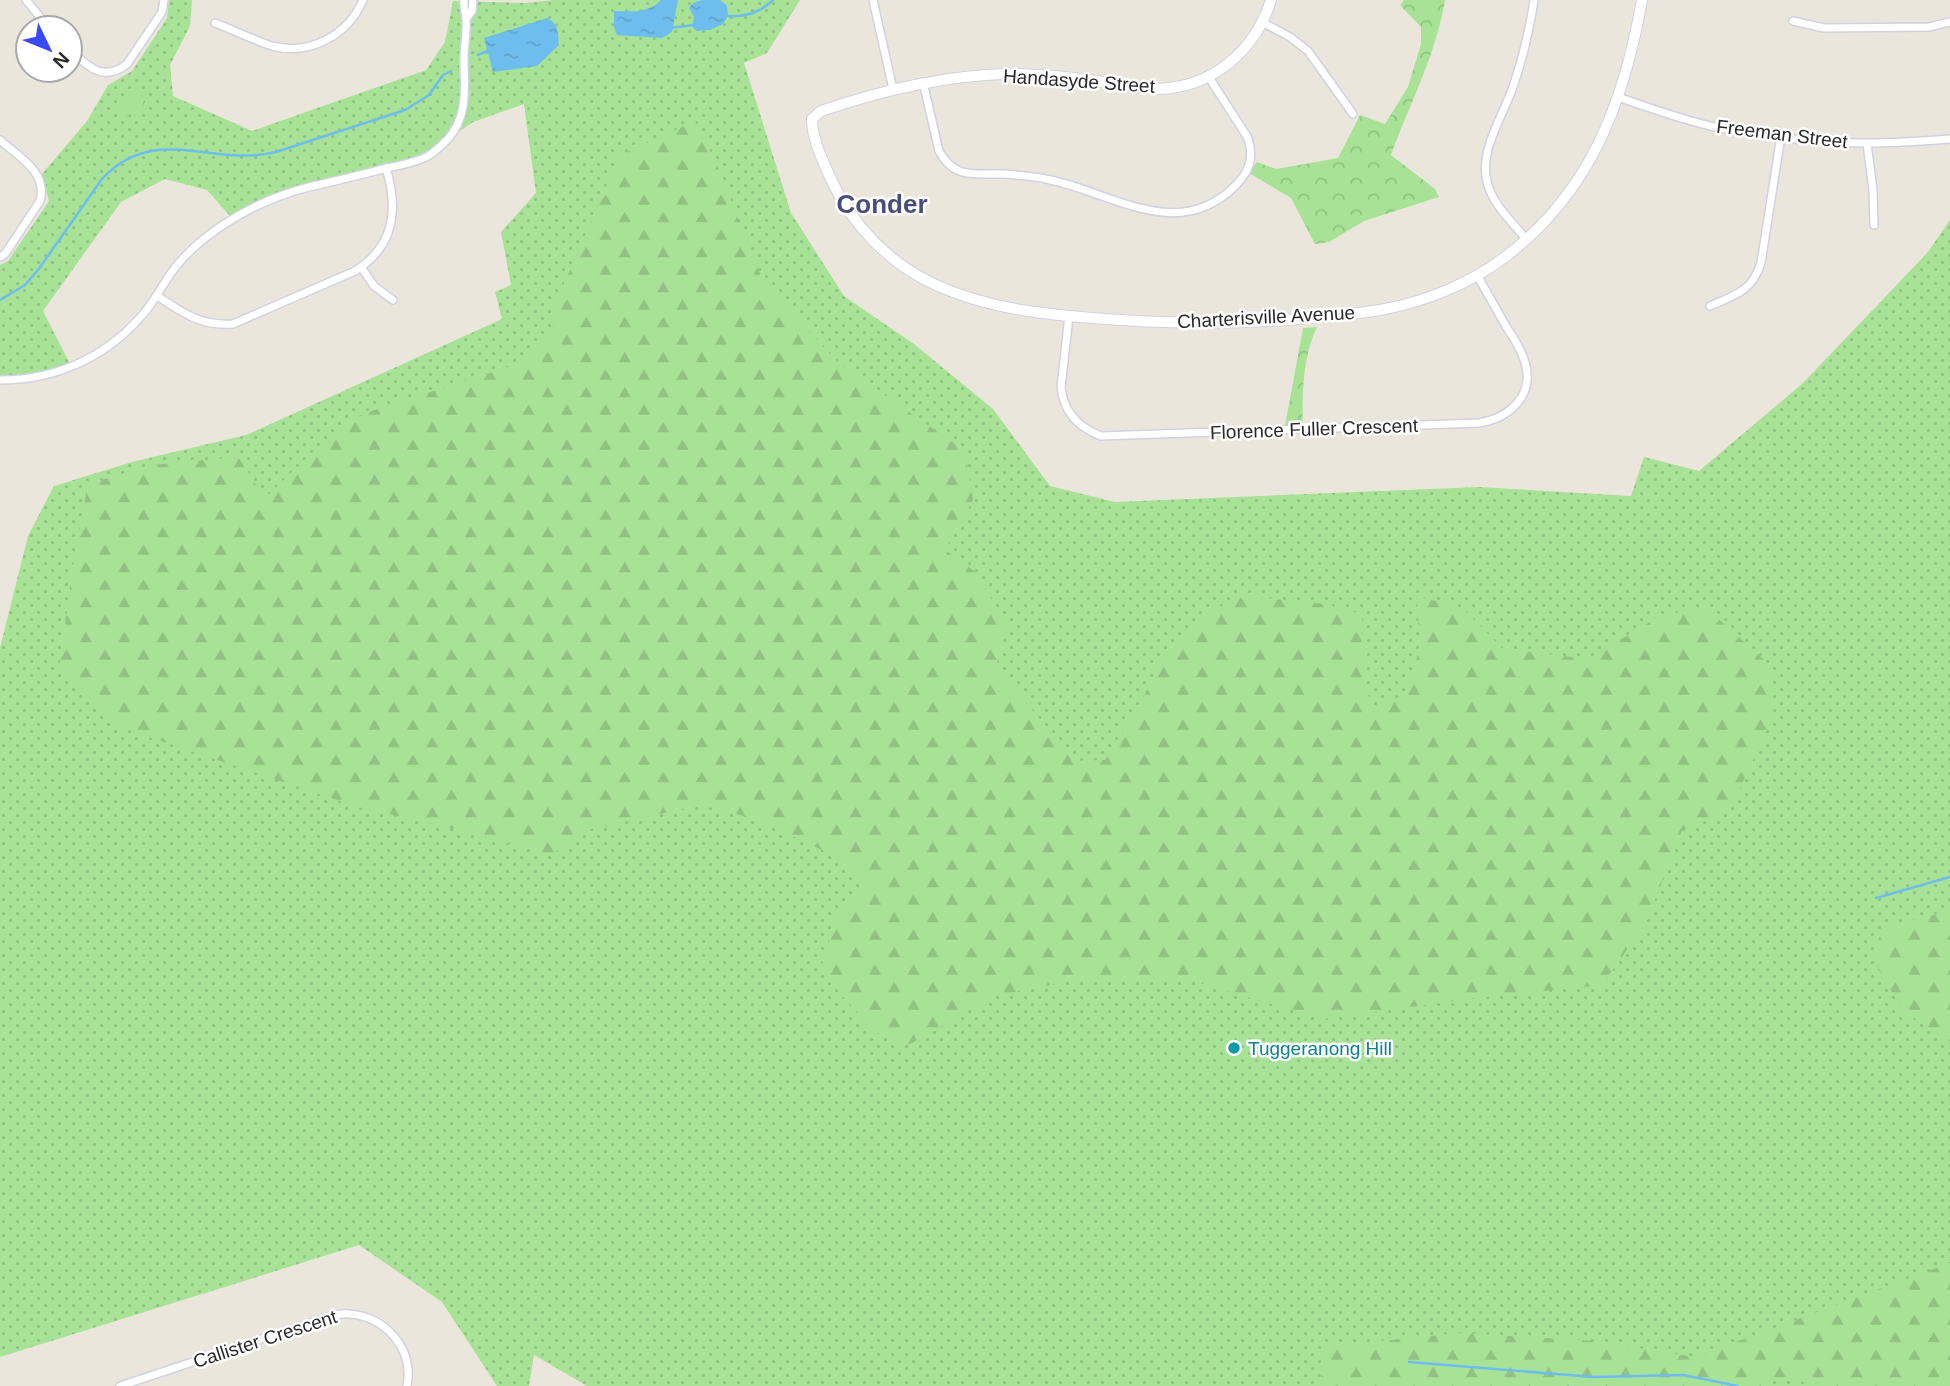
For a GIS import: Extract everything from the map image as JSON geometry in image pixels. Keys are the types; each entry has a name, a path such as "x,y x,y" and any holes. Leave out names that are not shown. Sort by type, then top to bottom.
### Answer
{"street":[{"path":"26,0 38,14"},
{"path":"84,63 97,71 111,73 120,70 127,64 162,12 164,0"},
{"path":"215,23 272,46 302,48 315,45 342,30 353,18 363,0"},
{"path":"0,380 34,378 65,370 114,343 157,296 172,271 192,249 251,209 287,194 430,155 450,136 462,113 465,92 464,0"},
{"path":"466,19 472,11 473,0"},
{"path":"873,0 893,89"},
{"name":"Handasyde Street","path":"812,119 821,111 893,89 963,77 1024,74 1138,88 1180,86 1208,76 1233,61 1247,47 1271,0"},
{"path":"1527,240 1493,198 1485,169 1489,148 1515,81 1534,0"},
{"name":"Charterisville Avenue","path":"812,119 813,131 834,185 849,213 864,231 894,260 933,284 960,295 986,303 1069,316 1160,322 1279,321 1345,315 1418,301 1477,275 1527,240 1552,214 1590,162 1604,133 1618,97 1642,0"},
{"path":"1262,22 1290,37 1308,51 1353,114"},
{"path":"1793,22 1824,28 1928,27 1950,22"},
{"path":"923,82 939,150 944,160 956,170 971,175 1004,174 1049,180 1079,187 1132,208 1170,213 1197,209 1213,203 1234,188 1250,166 1252,155 1248,138 1208,76"},
{"name":"Freeman Street","path":"1618,97 1714,127 1781,136 1867,143 1950,139"},
{"path":"1710,306 1746,289 1757,275 1781,136"},
{"path":"0,140 38,175 42,193 40,201 5,254 0,257"},
{"path":"1867,143 1874,225"},
{"path":"157,296 203,322 233,324 361,267 378,251 387,237 393,204 386,168"},
{"path":"361,267 374,286 393,300"},
{"name":"Florence Fuller Crescent","path":"1069,316 1063,399 1074,420 1090,432 1101,436 1479,423 1498,419 1517,405 1526,381 1526,369 1520,350 1477,275"},
{"name":"Callister Crescent","path":"120,1386 328,1317 351,1314 372,1319 396,1338 406,1357 408,1386"}],"green space":[{"path":"169,0 192,0 190,26 170,65 173,96 252,131 426,70 445,42 453,1 525,3 554,0 800,0 767,53 744,63 791,213 844,296 914,344 993,409 1050,486 1115,502 1479,487 1631,496 1644,457 1699,471 1803,383 1928,252 1950,220 1950,1386 587,1386 534,1355 529,1386 497,1386 442,1302 359,1245 0,1357 0,648 28,536 54,486 132,462 246,435 502,319 495,292 511,285 501,232 536,193 524,104 473,122 426,154 289,188 230,216 207,190 165,179 121,202 43,311 71,366 8,379 0,378 0,265 8,261 49,201 42,174 87,121 108,85 132,71 167,18"},
{"path":"1404,0 1445,0 1429,60 1391,155 1435,189 1439,197 1364,221 1329,242 1315,244 1291,198 1249,173 1257,162 1276,169 1338,158 1360,115 1385,124 1408,87 1421,44 1421,27 1400,5"},
{"path":"138,92 145,98 143,107 125,118 117,114 122,100 131,100 132,95"},
{"path":"695,121 717,165 764,284 839,363 965,451 973,500 945,550 977,573 1007,628 996,667 1075,761 1105,760 1144,696 1164,653 1203,615 1244,596 1325,604 1362,614 1364,682 1373,710 1405,695 1420,648 1417,596 1464,609 1503,649 1589,659 1661,615 1707,609 1770,665 1774,715 1729,812 1682,830 1646,923 1602,985 1477,998 1323,1019 1182,978 1170,981 1086,978 995,996 908,1045 875,1032 820,971 836,918 867,883 828,853 756,819 701,805 591,829 550,855 459,830 358,807 113,725 59,669 73,566 88,484 152,465 238,457 265,498 324,441 365,413 517,364 553,330 554,307 619,156"},
{"path":"1317,327 1306,362 1303,424 1285,426 1303,328"},
{"path":"1950,911 1950,1040 1903,1011 1872,958 1883,927"},
{"path":"1950,1263 1950,1386 1836,1386 1787,1380 1761,1386 1321,1386 1325,1347 1459,1333 1594,1341 1695,1357"}],"water":[{"path":"661,0 678,0 672,32 662,38 617,35 614,11 645,10"},
{"path":"720,0 727,6 728,16 723,24 710,30 696,31 692,26 694,17 689,8 693,3"},
{"path":"547,18 556,26 559,45 537,66 493,72 484,38"}],"waterway":[{"path":"727,16 752,13 773,0"},
{"path":"669,28 694,25"},
{"path":"478,55 487,51"},
{"path":"0,300 25,285 102,179 122,162 143,153 164,150 230,155 276,152 405,110 429,95 443,75 451,71"},
{"path":"1876,898 1950,877"},
{"path":"1409,1362 1593,1377 1683,1375 1738,1386"}],"place":[{"name":"Tuggeranong Hill","path":"1234,1048"}],"district":[{"name":"Conder","path":"882,204"}]}
